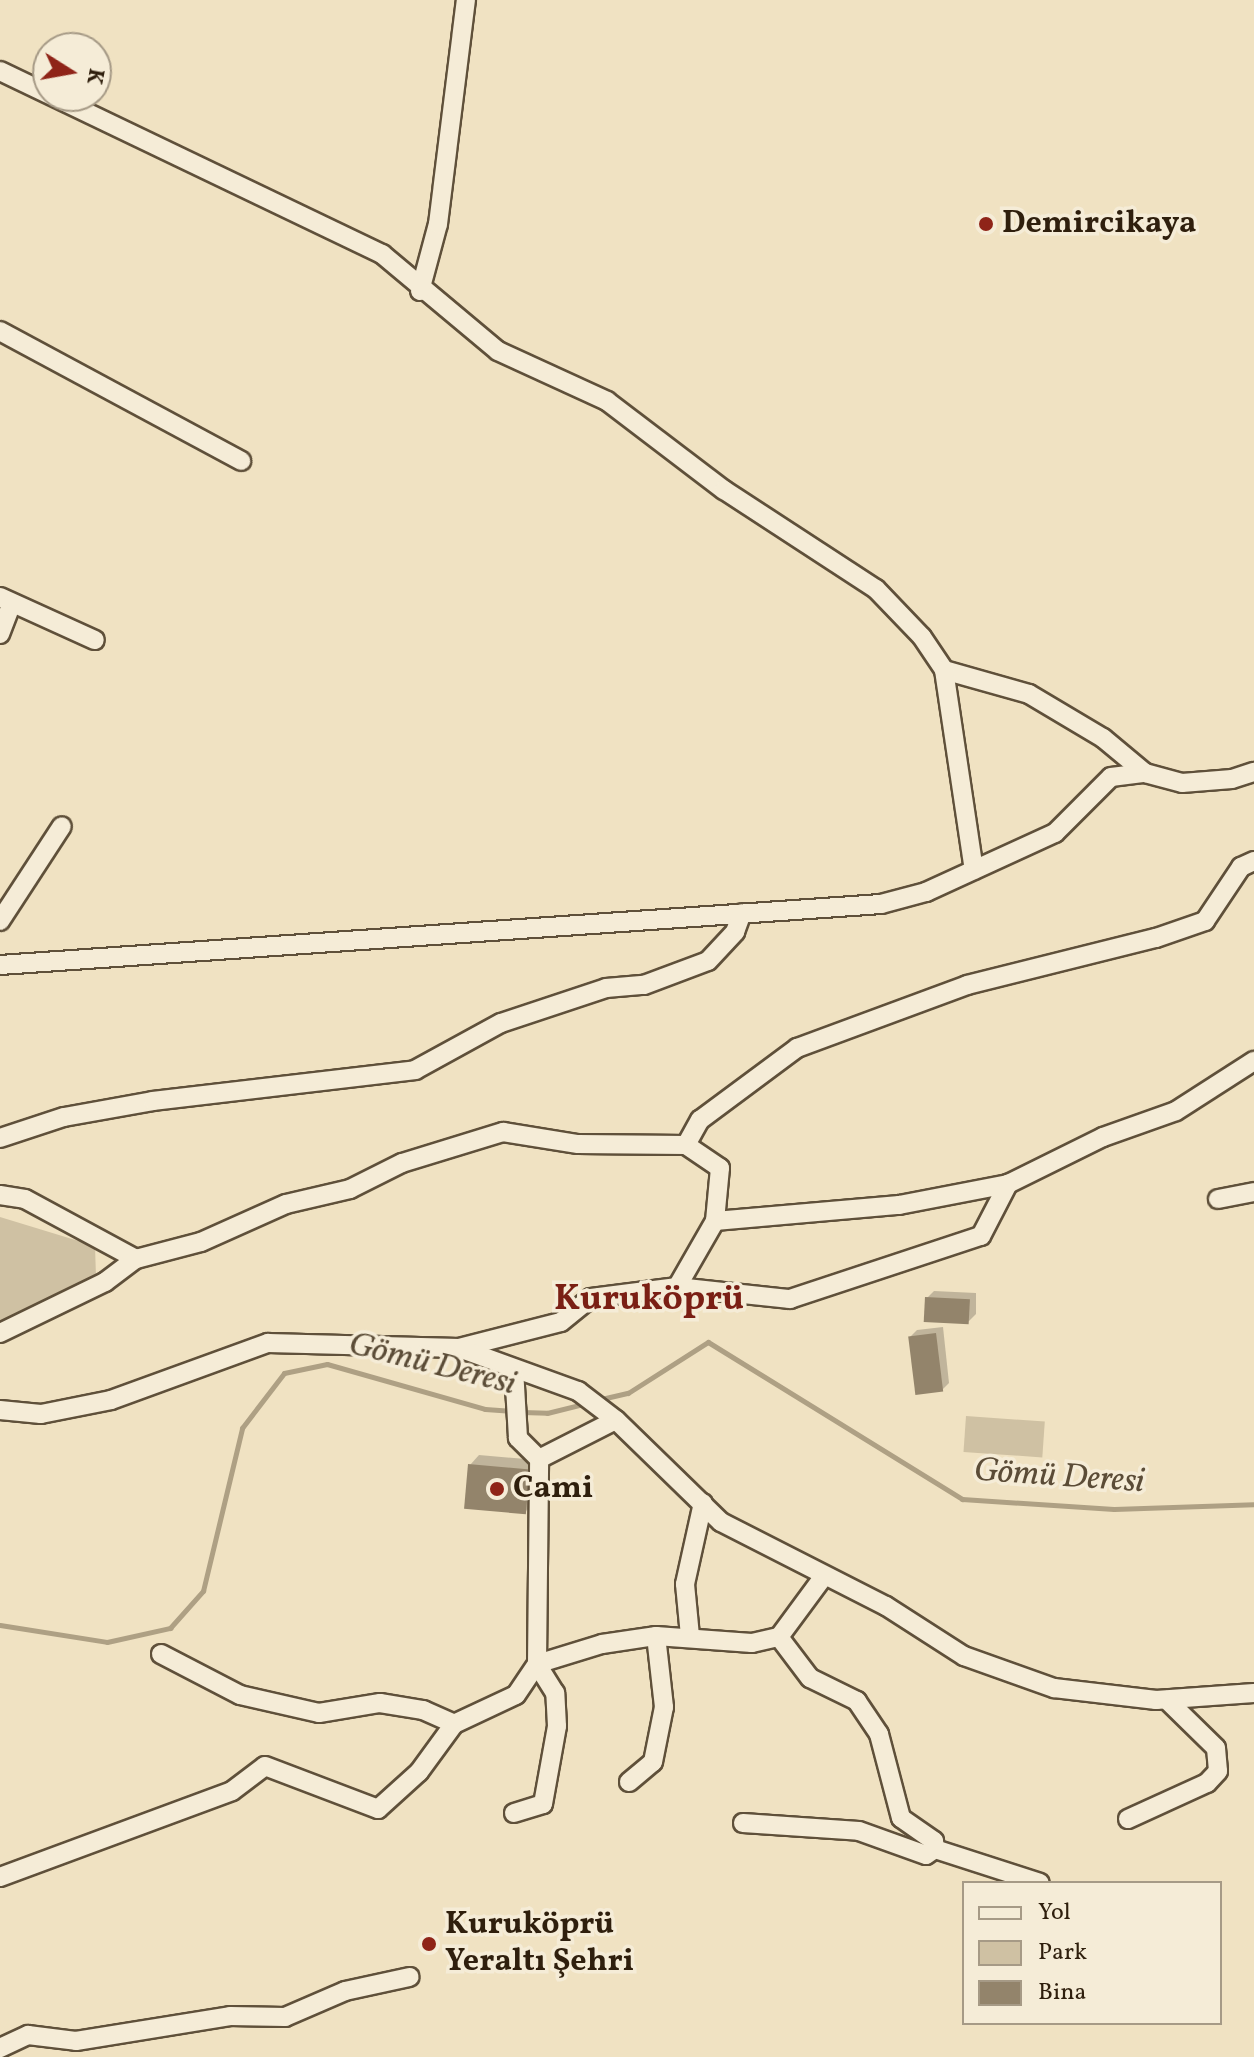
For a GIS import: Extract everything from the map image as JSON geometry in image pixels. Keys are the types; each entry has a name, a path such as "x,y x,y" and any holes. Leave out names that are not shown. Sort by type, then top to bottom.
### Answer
{"street":[{"path":"420,291 438,224 466,0"},
{"path":"0,71 382,254 420,291 498,351 607,401 724,490 876,589 922,637 944,670 974,870"},
{"path":"0,331 241,461"},
{"path":"0,634 6,600 95,640"},
{"path":"944,670 1029,694 1103,738 1145,773"},
{"path":"0,965 881,904 926,892 1055,833 1111,777 1145,773 1182,783 1232,779 1254,772"},
{"path":"0,921 62,826"},
{"path":"686,1145 700,1120 797,1048 967,985 1156,938 1205,921 1241,867 1254,861"},
{"path":"0,1138 64,1117 167,1099 415,1070 501,1023 606,988 644,985 708,961 729,940 742,913"},
{"path":"715,1221 899,1205 1008,1184 1103,1137 1176,1111 1254,1061"},
{"path":"0,1333 105,1282 136,1259 201,1242 286,1204 350,1189 402,1163 503,1132 578,1144 686,1145 720,1168 715,1221 677,1287"},
{"path":"0,1410 41,1414 111,1400 268,1343 459,1348 561,1322 591,1298 677,1287 790,1299 981,1236 1008,1184"},
{"path":"1218,1199 1254,1192"},
{"path":"0,1195 25,1199 136,1259"},
{"path":"459,1348 578,1391 616,1420 721,1522 886,1606 964,1656 1054,1688 1167,1700 1254,1693"},
{"path":"514,1369 518,1438 539,1459 537,1664 555,1693 557,1726 543,1804 514,1813"},
{"path":"539,1459 616,1420"},
{"path":"690,1636 685,1584 703,1503"},
{"path":"0,1877 232,1791 265,1766 378,1809 419,1772 454,1724 516,1695 537,1664 602,1644 656,1636 690,1636 752,1643 779,1637 824,1576"},
{"path":"629,1782 653,1762 664,1707 656,1636"},
{"path":"779,1637 810,1678 857,1701 879,1734 901,1818 934,1841 935,1849"},
{"path":"161,1654 240,1695 319,1713 380,1703 423,1710 454,1724"},
{"path":"1128,1819 1207,1783 1218,1771 1216,1748 1167,1700"},
{"path":"743,1823 859,1831 926,1855 935,1849"},
{"path":"935,1849 1034,1881"},
{"path":"0,2048 28,2035 76,2041 230,2016 285,2017 345,1991 409,1977"}],"green space":[{"path":"0,1217 95,1246 96,1278 0,1323"},
{"path":"966,1416 1045,1422 1042,1457 963,1452"}],"building":[{"path":"925,1297 970,1299 969,1324 924,1322"},
{"path":"936,1333 943,1392 915,1395 908,1336"},
{"name":"Cami","path":"468,1464 530,1469 526,1514 464,1509"}],"waterway":[{"name":"Gömü Deresi","path":"597,1400 628,1393 708,1342 962,1499 1114,1509 1254,1504"},
{"name":"Gömü Deresi","path":"0,1625 107,1642 170,1628 203,1591 242,1428 284,1373 327,1364 485,1409 512,1411"},
{"name":"Gömü Deresi","path":"522,1412 547,1413 587,1403"}],"place":[{"name":"Demircikaya","path":"986,224"},
{"name":"Cami","path":"497,1489"},
{"name":"Kuruköprü Yeraltı Şehri","path":"429,1944"}],"district":[{"name":"Kuruköprü","path":"649,1301"}]}
